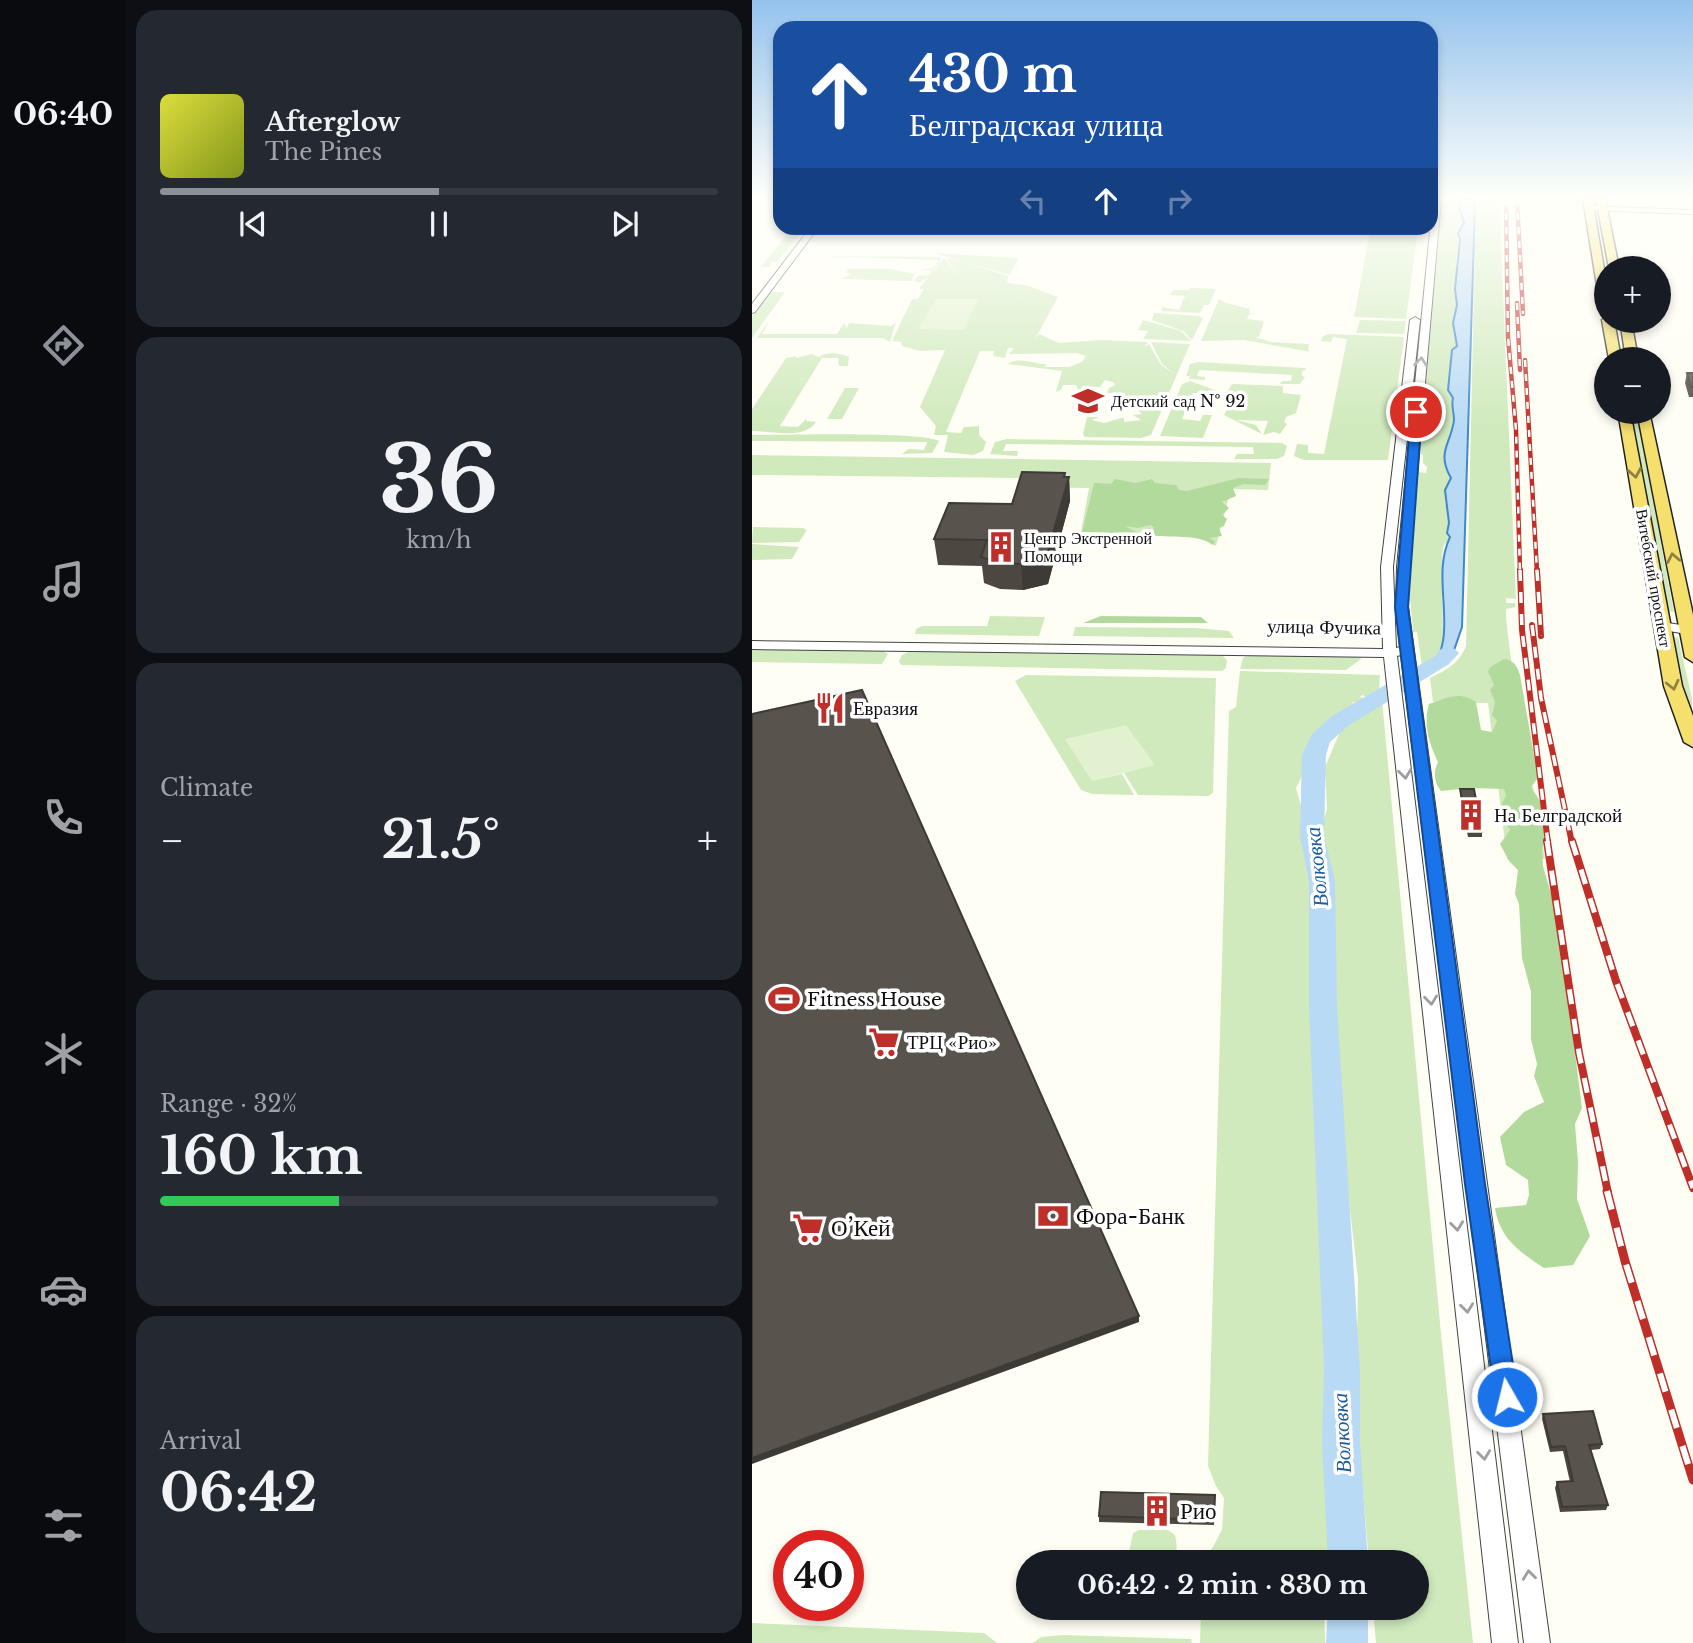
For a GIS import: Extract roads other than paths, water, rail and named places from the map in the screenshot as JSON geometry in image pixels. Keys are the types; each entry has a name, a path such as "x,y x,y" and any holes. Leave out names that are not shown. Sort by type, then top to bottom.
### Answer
{"main road":[{"name":"Витебский проспект","path":"1626,424 1673,686 1692,742"},
{"name":"Витебский проспект","path":"1646,424 1689,628 1692,657"}],"street":[{"path":"752,300 771,276"},
{"path":"752,310 778,276"},
{"path":"1422,276 1387,567 1386,601 1392,674 1405,701 1537,1643"},
{"path":"1425,276 1402,576 1408,667 1405,701 1505,1643"},
{"path":"1662,626 1689,628"},
{"name":"улица Фучика","path":"752,638 1390,650"},
{"name":"улица Фучика","path":"752,645 1407,649"}],"water":[{"path":"1456,276 1473,276 1462,627 1451,659 1425,675 1422,667 1439,658 1444,635 1442,571 1450,537 1447,533 1449,523 1445,490 1451,478 1445,455 1454,420 1453,398 1448,390 1452,350 1457,346 1453,323 1457,305"}],"waterway":[{"name":"Волковка","path":"1347,1550 1341,1442 1342,1370 1323,1006 1322,881 1312,836 1314,755 1320,739 1340,721 1442,660 1448,653"},
{"name":"Волковка","path":"1347,1643 1348,1620"}],"railway":[{"path":"1507,276 1508,337 1516,430 1520,572"},
{"path":"1521,276 1523,314"},
{"path":"1517,303 1520,370"},
{"path":"1525,360 1537,572"},
{"path":"1520,570 1522,630 1548,843"},
{"path":"1537,570 1541,636"},
{"path":"1532,625 1541,698 1572,843"},
{"path":"1547,841 1579,1053 1608,1193"},
{"path":"1572,841 1616,981 1693,1188"},
{"path":"1607,1191 1625,1261 1693,1480"}],"place":[{"name":"Детский сад № 92","path":"1088,401"},
{"name":"Центр Экстренной Помощи","path":"1001,547"},
{"name":"Евразия","path":"830,708"},
{"name":"На Белградской","path":"1471,815"},
{"name":"Fitness House","path":"784,999"},
{"name":"ТРЦ «Рио»","path":"884,1042"},
{"name":"Фора-Банк","path":"1053,1216"},
{"name":"О’Кей","path":"808,1228"},
{"name":"Рио","path":"1157,1511"}]}
